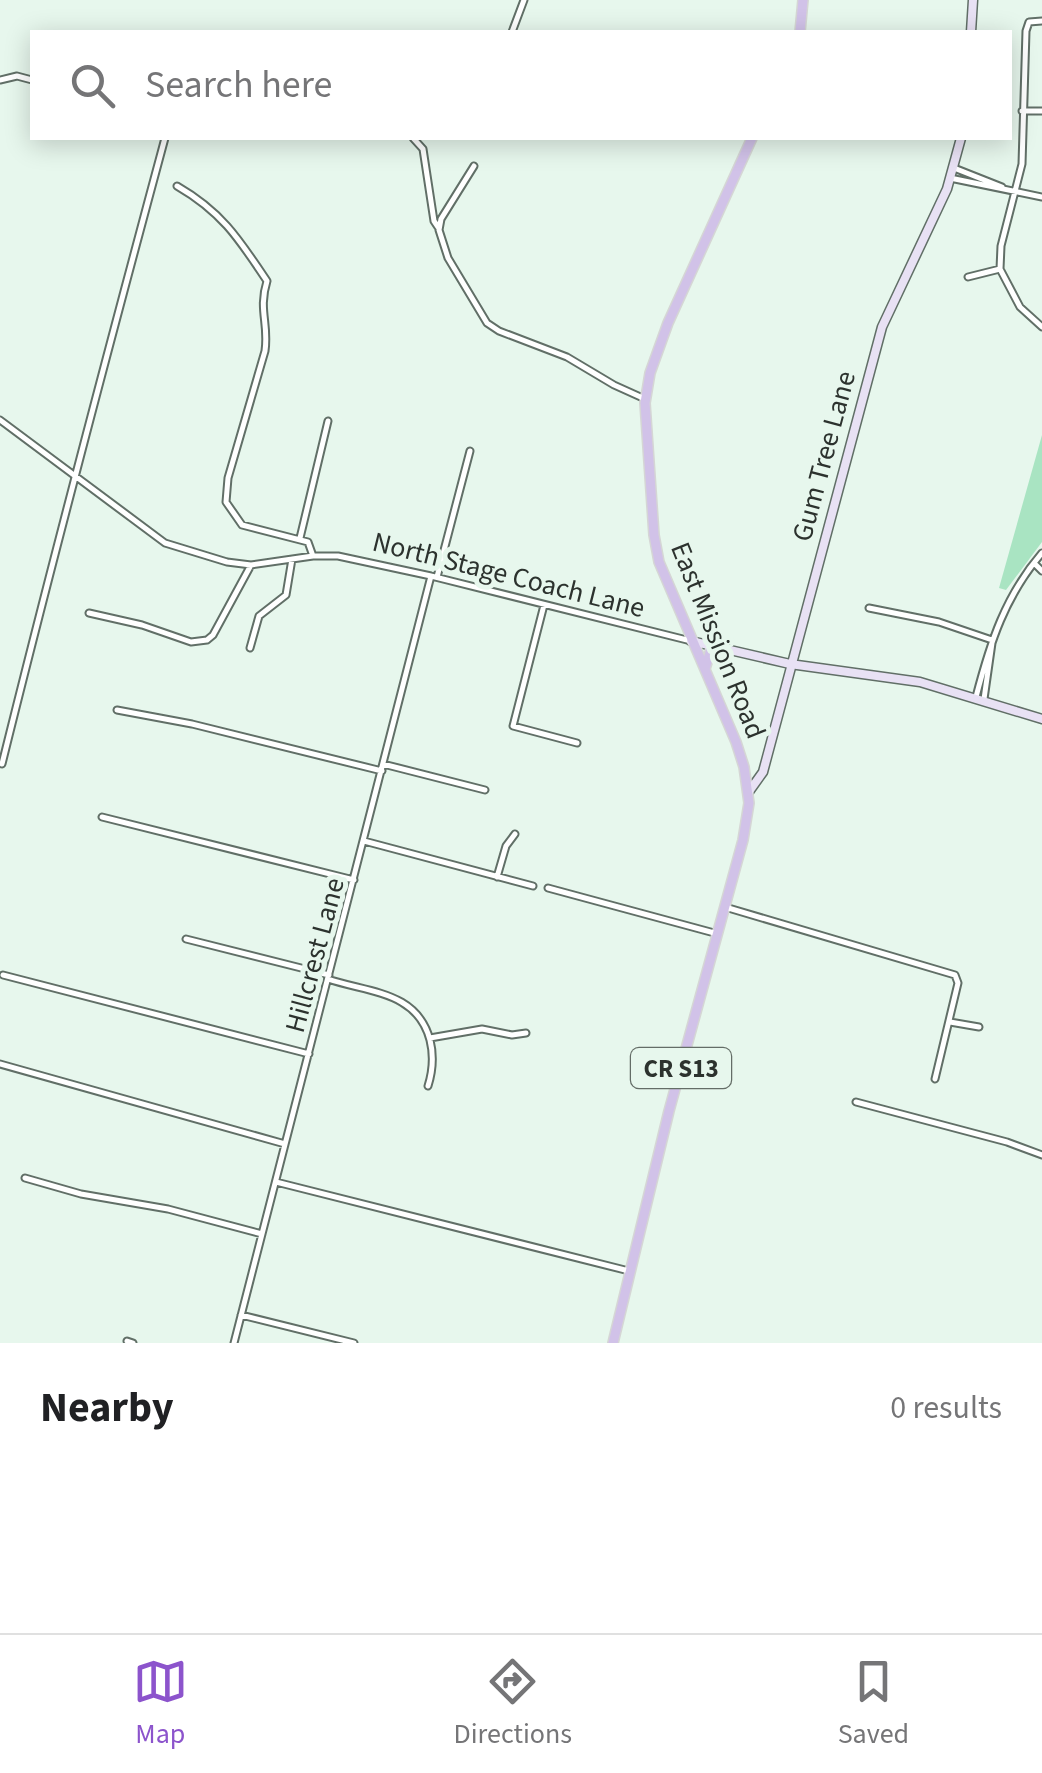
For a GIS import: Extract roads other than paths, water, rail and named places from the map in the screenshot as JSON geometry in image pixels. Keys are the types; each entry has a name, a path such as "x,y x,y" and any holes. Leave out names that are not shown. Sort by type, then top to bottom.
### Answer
{"main road":[{"path":"800,30 803,0"},
{"name":"East Mission Road","path":"613,1343 669,1110 742,840 748,793 736,742 659,562 645,399 662,339 751,140"},
{"path":"705,672 712,646"}],"street":[{"path":"513,30 524,0"},
{"path":"970,30 973,0"},
{"path":"1042,21 1029,22 1026,31 1022,164 1001,246 1000,269 1020,307 1042,326"},
{"path":"0,80 17,76 30,79"},
{"path":"1022,111 1042,111"},
{"path":"2,764 164,140"},
{"path":"415,140 423,149 434,221 448,258 486,323 567,357 614,386 645,399"},
{"name":"Gum Tree Lane","path":"748,793 762,772 882,326 950,178 960,140"},
{"path":"440,230 441,219 474,166"},
{"path":"953,168 1002,187"},
{"path":"950,178 1042,198"},
{"path":"177,186 205,202 237,236 267,281 260,304 267,340 228,478 228,510 242,525 300,538 311,546 314,556"},
{"path":"968,277 1000,269"},
{"name":"North Stage Coach Lane","path":"0,420 164,544 250,565 338,556 790,664 870,673 980,698 1042,718"},
{"path":"300,538 328,421"},
{"name":"Hillcrest Lane","path":"234,1343 382,768 470,451"},
{"path":"980,698 993,652 992,640 1005,607 1021,577 1042,553"},
{"path":"250,648 259,616 286,596 292,559"},
{"path":"1034,563 1042,571"},
{"path":"89,612 142,625 179,640 207,640 250,565"},
{"path":"544,605 512,726 577,742"},
{"path":"869,608 939,622 992,640"},
{"path":"117,710 485,790"},
{"path":"102,817 354,880"},
{"path":"497,877 506,846 515,834"},
{"path":"364,841 532,886"},
{"path":"548,888 718,934"},
{"path":"724,907 954,975 958,983 935,1079"},
{"path":"186,939 400,1000 417,1011 430,1038 433,1072 428,1086"},
{"path":"3,975 309,1054"},
{"path":"950,1022 979,1027"},
{"path":"430,1038 482,1029 526,1034"},
{"path":"0,1064 285,1144"},
{"path":"856,1102 1007,1142 1042,1156"},
{"path":"25,1178 262,1234"},
{"path":"276,1182 632,1272"},
{"path":"242,1315 354,1343"}]}
